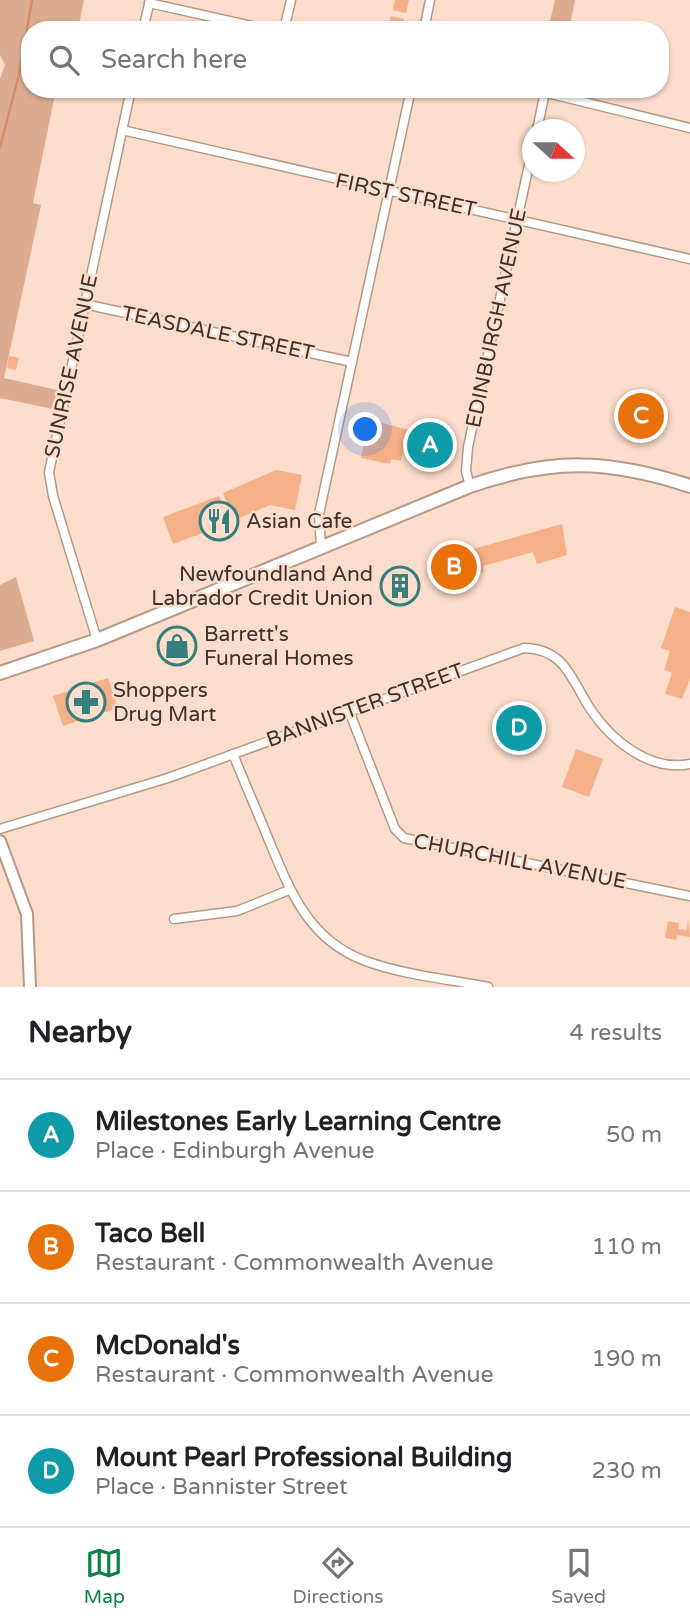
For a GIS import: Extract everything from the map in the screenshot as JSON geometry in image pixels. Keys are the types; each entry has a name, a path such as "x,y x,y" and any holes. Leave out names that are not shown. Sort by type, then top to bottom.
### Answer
{"main road":[{"path":"0,673 97,640 470,486 514,472 573,463 637,470 690,486"}],"street":[{"path":"286,21 290,0"},
{"path":"426,21 430,0"},
{"path":"146,21 150,1 233,21"},
{"name":"SUNRISE AVENUE","path":"97,640 53,496 49,472 129,98"},
{"path":"321,547 319,514 409,98"},
{"path":"539,119 544,98"},
{"path":"569,98 690,128"},
{"name":"FIRST STREET","path":"122,130 690,259"},
{"name":"EDINBURGH AVENUE","path":"470,486 466,471 468,447 526,182"},
{"name":"TEASDALE STREET","path":"84,304 352,362"},
{"name":"BANNISTER STREET","path":"0,829 138,788 512,651 536,649 562,661 593,712 621,745 667,764 690,764"},
{"name":"CHURCHILL AVENUE","path":"349,711 401,836 690,896"},
{"path":"233,754 289,890 315,929 350,954 376,964 488,987"},
{"path":"0,841 27,914 31,945 30,987"},
{"path":"174,919 237,911 289,890"}],"shaded area":[{"path":"0,0 84,0 80,21 21,21 21,98 54,98 33,203 41,205 4,378 57,390 53,409 0,398 0,79 5,65 0,55"},
{"path":"555,0 575,0 571,21 550,21"},
{"path":"16,577 34,641 0,651 0,585"}],"building":[{"path":"395,0 409,0 406,13 393,10"},
{"path":"391,16 404,19 404,21 390,21"},
{"path":"9,356 19,358 16,370 7,368"},
{"path":"635,392 653,395 647,440 629,437"},
{"path":"369,419 408,430 401,461 391,459 390,464 361,458"},
{"path":"419,430 447,436 441,461 431,458 430,464 423,462 424,457 413,455"},
{"path":"276,470 302,475 295,510 270,505 235,520 223,493"},
{"path":"219,496 229,523 173,544 163,517"},
{"path":"562,524 567,555 537,564 533,552 483,566 484,572 472,575 466,551"},
{"path":"453,550 466,581 452,588 438,557"},
{"name":"Newfoundland And Labrador Credit Union","path":"405,569 411,583 414,581 416,595 392,605 382,578"},
{"path":"675,607 690,612 690,679 682,699 665,694 672,673 664,670 670,651 661,648"},
{"name":"Shoppers Drug Mart","path":"108,678 118,708 63,726 53,696"},
{"path":"534,713 541,729 506,742 498,727"},
{"path":"576,749 603,759 589,797 562,787"},
{"path":"688,917 690,937 677,935 676,940 665,938 668,921 679,923 678,929 687,930"}],"waterway":[{"path":"28,21 32,0"},
{"path":"0,148 21,64"}],"place":[{"name":"McDonald's","path":"641,416"},
{"name":"Milestones Early Learning Centre","path":"430,445"},
{"name":"Asian Cafe","path":"219,521"},
{"name":"Taco Bell","path":"454,567"},
{"name":"Newfoundland And Labrador Credit Union","path":"400,586"},
{"name":"Barrett's Funeral Homes","path":"177,646"},
{"name":"Shoppers Drug Mart","path":"86,702"},
{"name":"Mount Pearl Professional Building","path":"519,728"}]}
